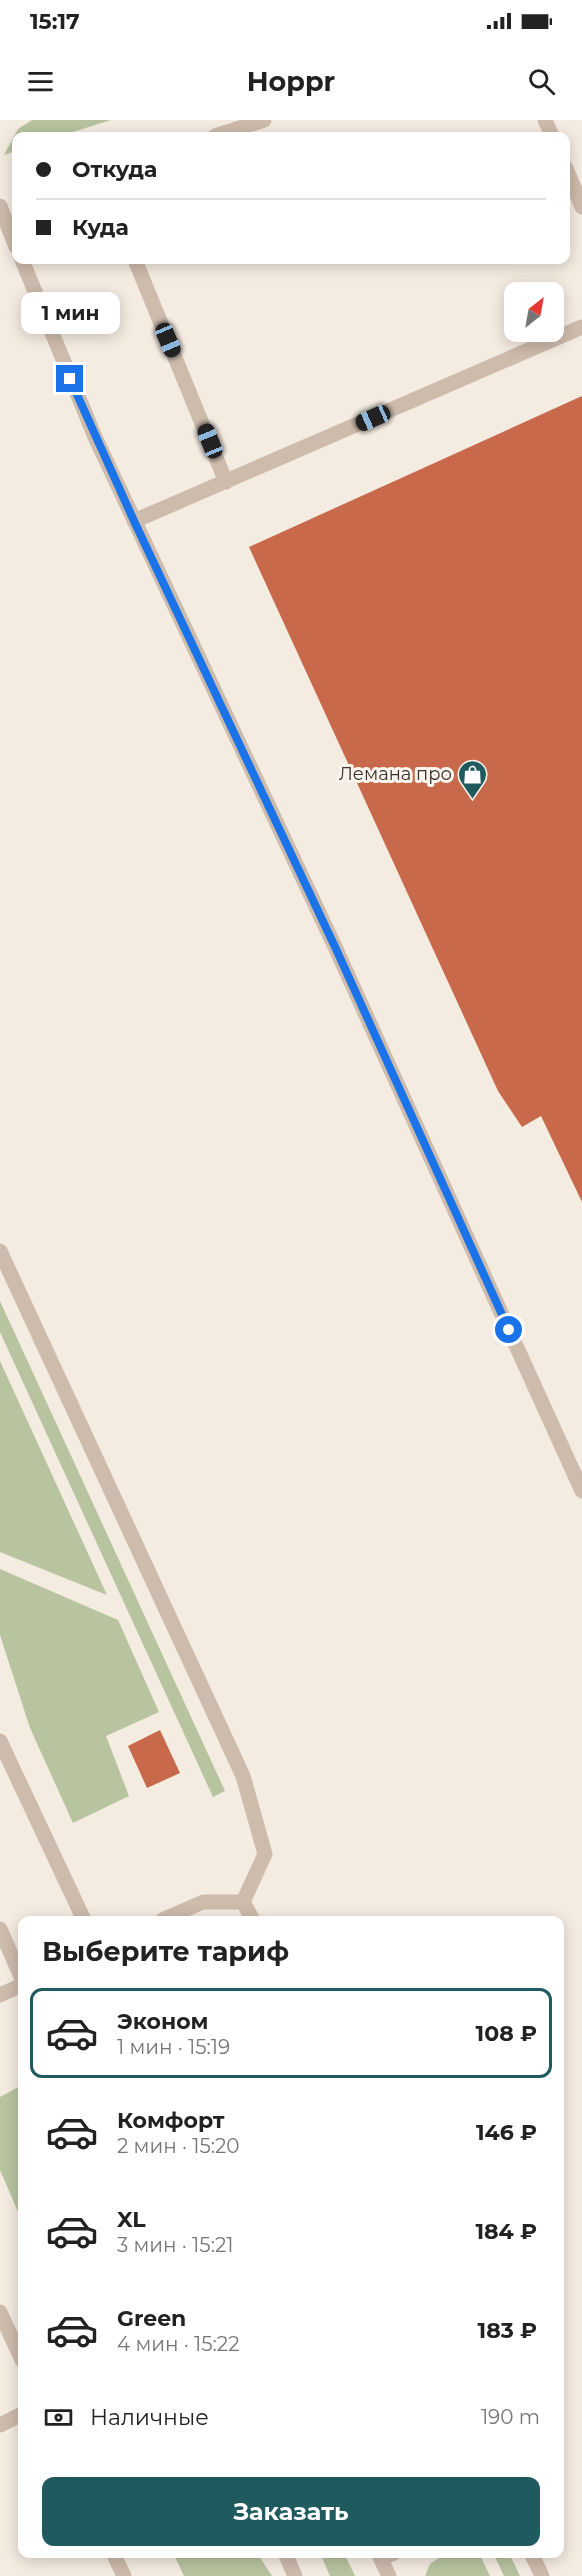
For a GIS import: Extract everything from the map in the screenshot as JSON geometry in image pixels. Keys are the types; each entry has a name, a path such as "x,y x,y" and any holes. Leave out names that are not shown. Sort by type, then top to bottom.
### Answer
{"street":[{"path":"227,132 264,120"},
{"path":"570,178 582,207"},
{"path":"5,210 12,234"},
{"path":"24,264 95,437 336,949 582,1491"},
{"path":"137,264 226,482"},
{"path":"134,521 582,327"},
{"path":"0,1251 243,1776 265,1854 243,1902"},
{"path":"0,1741 82,1916"},
{"path":"171,1916 202,1902 243,1902"},
{"path":"243,1902 251,1916"},
{"path":"0,1929 18,1970"},
{"path":"0,1995 18,1986"},
{"path":"0,2312 18,2351"},
{"path":"0,2425 18,2416"},
{"path":"115,2558 124,2576"},
{"path":"287,2558 295,2576"},
{"path":"385,2558 389,2576"},
{"path":"533,2558 542,2576"}],"green space":[{"path":"32,120 111,120 73,132 16,132"},
{"path":"12,140 12,152 4,155"},
{"path":"0,1301 225,1791 213,1797 0,1332"},
{"path":"0,1361 107,1595 0,1552"},
{"path":"0,1569 118,1620 159,1712 106,1736 129,1796 73,1823 30,1728 0,1635"},
{"path":"18,2087 18,2212 0,2170 0,2097"},
{"path":"175,2558 260,2558 272,2576 184,2576"},
{"path":"322,2558 346,2558 355,2576 330,2576"},
{"path":"439,2558 481,2558 490,2576 425,2576 430,2564"},
{"path":"495,2558 511,2558 520,2576 504,2576"}],"building":[{"name":"Лемана про","path":"582,396 582,1202 541,1116 522,1127 498,1091 249,547"},
{"path":"160,1730 180,1773 147,1788 128,1746"}],"place":[{"name":"Лемана про","path":"473,800"}],"route":[{"path":"70,379 134,521 336,949 509,1330"}]}
